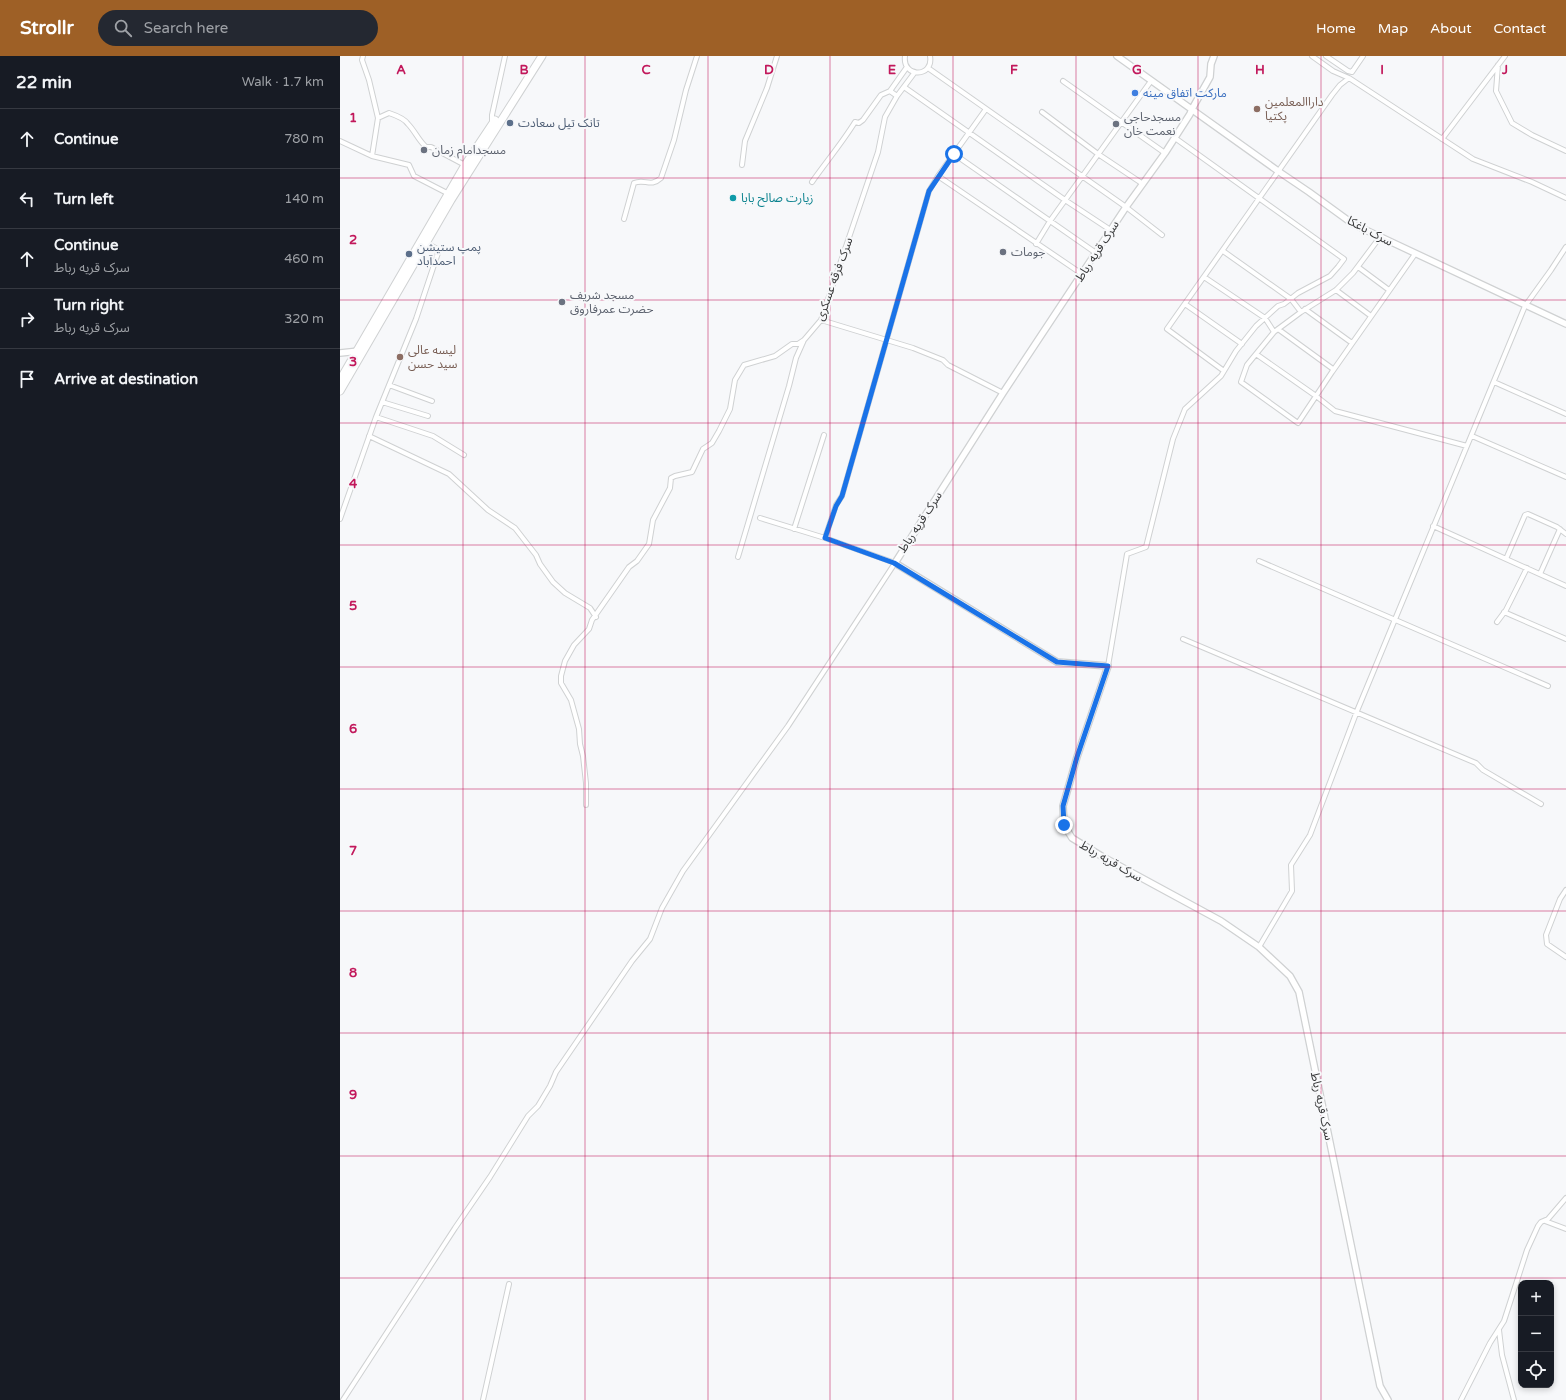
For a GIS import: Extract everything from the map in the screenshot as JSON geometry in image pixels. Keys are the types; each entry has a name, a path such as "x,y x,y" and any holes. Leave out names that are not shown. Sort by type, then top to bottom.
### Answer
{"highway":[{"path":"340,391 360,351 448,194 537,56"},
{"path":"340,380 360,351 495,129 542,56"}],"street":[{"path":"363,56 362,60 369,80 378,118 372,156"},
{"path":"492,125 492,115 505,56"},
{"path":"624,219 634,183 638,181 651,184 661,178 674,140 696,56"},
{"path":"742,165 745,141 767,88 778,56"},
{"path":"905,56 907,67 915,72 922,72 928,68 930,56"},
{"name":"سرک باغکا","path":"1117,56 1353,224 1566,324"},
{"name":"سرک قریه رباط","path":"1214,56 1211,64 1210,77 1175,138 1126,207 1112,231 1003,393 894,563 1057,662 1108,666 1077,757 1063,806 1064,825 1072,838 1103,857 1221,921 1259,947 1290,976 1299,992 1380,1386 1388,1400"},
{"path":"1312,56 1333,71 1349,78 1473,160 1532,182 1566,198"},
{"path":"1326,56 1348,71 1352,72 1363,56"},
{"path":"1442,139 1505,56"},
{"path":"1498,64 1496,91 1512,123 1532,136 1566,151"},
{"path":"812,182 855,122 863,120 881,94 890,91 907,67"},
{"path":"928,68 1081,177 1126,207 1162,235"},
{"name":"سرک فرقه عسکری","path":"738,557 796,358 804,340 821,320 878,152 885,116 897,96 915,72"},
{"path":"1224,371 1167,329 1340,85 1349,78"},
{"path":"1036,244 1050,221 1151,80"},
{"path":"1063,81 1165,153"},
{"path":"904,87 1065,200 1112,231"},
{"path":"890,91 897,96"},
{"path":"825,538 836,506 842,496 929,191 986,109"},
{"path":"1042,112 1098,154 1143,184"},
{"path":"378,118 389,113 399,117 408,122 419,140 426,146 431,147 466,165"},
{"path":"1108,666 1127,554 1146,547 1173,439 1185,408 1221,376 1242,344 1265,318 1278,306 1284,304 1298,293 1330,276 1344,258 1175,138"},
{"path":"340,142 372,156 409,165 414,176 448,194"},
{"path":"954,154 1096,253"},
{"path":"938,176 1082,274"},
{"path":"1380,237 1358,267 1336,290 1303,310 1274,332 1247,365 1241,382 1298,423 1415,254"},
{"path":"340,519 376,417 416,319 439,250 427,243"},
{"path":"1259,947 1292,891 1291,865 1310,834 1394,619 1472,436 1525,306 1566,247"},
{"path":"1223,250 1303,310 1352,343"},
{"path":"1358,267 1389,290"},
{"path":"1204,277 1265,318 1274,332"},
{"path":"1336,290 1371,316"},
{"path":"1185,304 1242,344"},
{"path":"821,320 913,348 943,360 948,365 1003,393"},
{"path":"1278,329 1334,369"},
{"path":"586,805 586,783 579,729 571,700 561,683 561,676 565,661 574,645 589,629 592,620 596,617 629,567 637,561 649,544 653,520 670,488 671,478 692,472 703,449 712,442 720,431 730,409 735,380 744,365 774,356 792,344 798,344 804,340"},
{"path":"340,353 360,351"},
{"path":"1256,354 1316,396 1335,412 1467,446"},
{"path":"1494,382 1566,414"},
{"path":"389,385 432,401"},
{"path":"382,402 428,416"},
{"path":"376,417 433,436 464,455"},
{"path":"794,529 824,435"},
{"path":"369,436 449,474 488,510 515,528 536,555 540,564 553,582 565,593 590,608 596,617"},
{"path":"1472,436 1566,477"},
{"path":"1506,559 1525,515 1528,514 1560,529 1566,534"},
{"path":"343,1400 490,1177 528,1116 538,1106 550,1086 556,1072 632,961 650,939 662,908 683,871 788,726 894,563 825,538 760,518"},
{"path":"1433,526 1566,586"},
{"path":"1540,574 1560,529"},
{"path":"1259,561 1548,686"},
{"path":"1498,622 1527,568"},
{"path":"1504,612 1566,639"},
{"path":"1183,639 1357,711 1476,763 1483,770 1541,804"},
{"path":"1566,890 1560,899 1546,935 1547,944 1566,958"},
{"path":"1461,1400 1490,1344 1504,1321 1527,1250 1538,1226 1548,1219 1566,1198"},
{"path":"1544,1221 1566,1229"},
{"path":"484,1400 509,1284"},
{"path":"1499,1330 1502,1355 1514,1400"}],"place":[{"name":"مارکت اتفاق مینه","path":"1135,93"},
{"name":"داراالمعلمین پکتیا","path":"1257,109"},
{"name":"تانک تیل سعادت","path":"510,123"},
{"name":"مسجدحاجی نعمت خان","path":"1116,124"},
{"name":"مسجدامام زمان","path":"424,150"},
{"name":"زیارت صالح بابا","path":"733,198"},
{"name":"جومات","path":"1003,252"},
{"name":"پمپ ستیشن احمدآباد","path":"409,254"},
{"name":"مسجد شریف حضرت عمرفاروق","path":"562,302"},
{"name":"لیسه عالی سید حسن","path":"400,357"}],"route":[{"path":"954,154 929,191 848,470 842,496 836,506 825,538 894,563 1057,662 1108,666 1077,757 1063,806 1064,825"}]}
